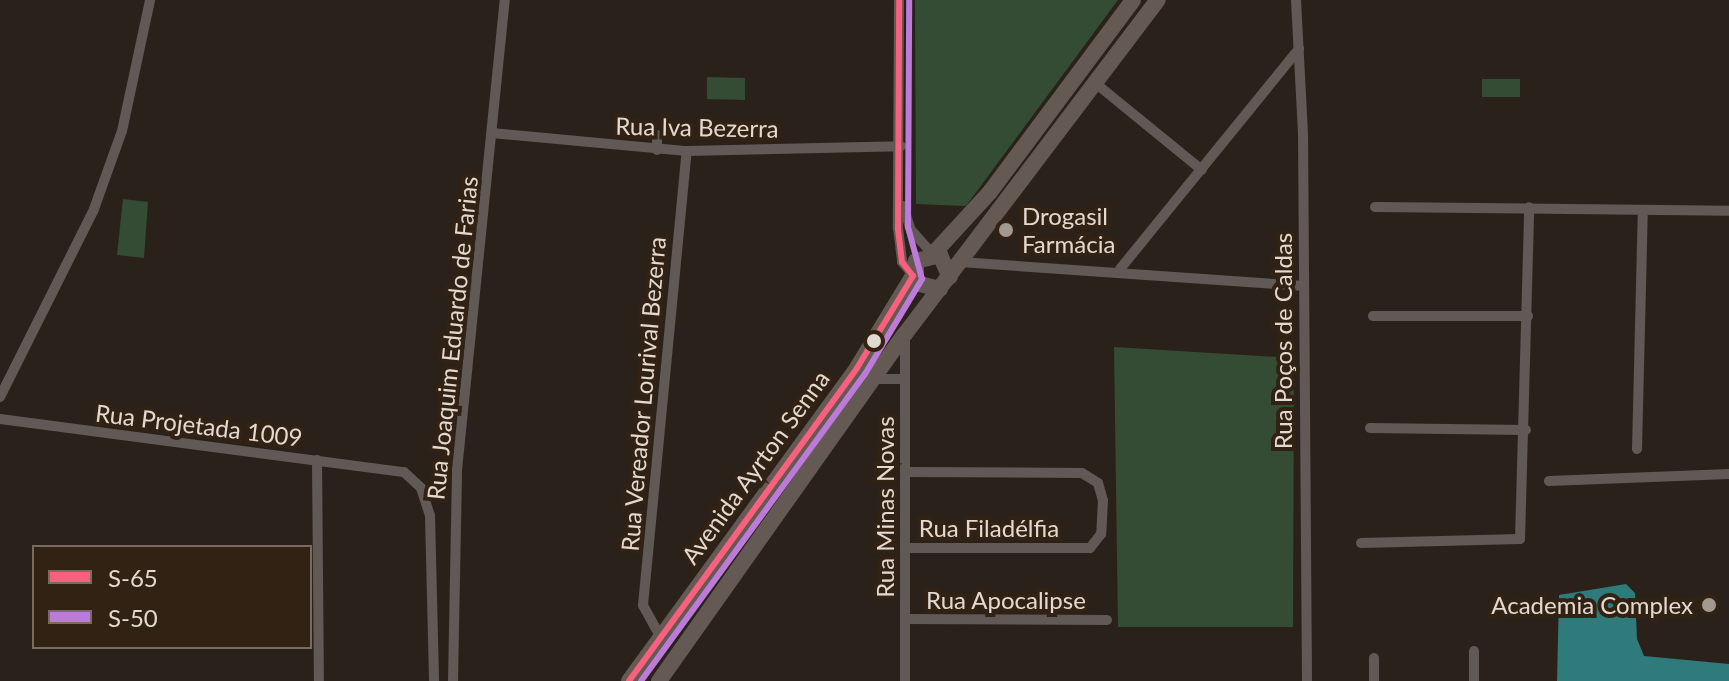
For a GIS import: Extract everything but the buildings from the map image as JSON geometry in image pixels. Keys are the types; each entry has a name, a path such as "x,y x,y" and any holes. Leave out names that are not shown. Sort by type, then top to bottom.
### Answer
{"main road":[{"path":"933,253 947,262 945,283 925,290 909,270 920,256 933,253 990,192 1133,0"},
{"name":"Avenida Ayrton Senna","path":"659,681 872,379 1158,0"},
{"name":"Avenida Ayrton Senna","path":"629,681 857,368 904,294 909,270"}],"street":[{"path":"0,397 94,209 122,131 150,0"},
{"name":"Rua Joaquim Eduardo de Farias","path":"453,681 457,473 505,0"},
{"path":"899,0 899,188 909,270"},
{"name":"Rua Poços de Caldas","path":"1296,0 1307,681"},
{"path":"1120,269 1299,49"},
{"path":"1094,82 1202,170"},
{"name":"Rua Iva Bezerra","path":"492,133 687,151 901,146"},
{"path":"657,135 657,150"},
{"name":"Rua Vereador Lourival Bezerra","path":"660,636 643,605 687,151"},
{"path":"899,188 908,226 933,253"},
{"path":"1375,207 1729,211"},
{"path":"1361,543 1518,542 1525,516 1529,207"},
{"path":"1637,449 1643,210"},
{"path":"960,262 1120,269 1301,286"},
{"path":"1373,316 1528,316"},
{"name":"Rua Minas Novas","path":"905,334 905,681"},
{"path":"857,368 872,379 904,379"},
{"name":"Rua Projetada 1009","path":"0,419 393,467"},
{"path":"1370,428 1526,430"},
{"path":"317,460 319,681"},
{"name":"Rua Joaquim Eduardo de Farias","path":"393,467 421,488 430,515 434,681"},
{"name":"Rua Filadélfia","path":"906,472 1064,472 1094,479 1103,500 1098,542 1072,549 906,548"},
{"path":"1549,481 1729,474"},
{"name":"Rua Apocalipse","path":"905,619 1107,620"},
{"path":"1474,651 1474,681"},
{"path":"1374,658 1374,681"}],"green space":[{"path":"915,0 1118,0 966,206 916,204"},
{"path":"707,77 745,78 745,100 707,99"},
{"path":"1482,79 1520,79 1520,97 1482,97"},
{"path":"123,199 148,202 144,258 117,255"},
{"path":"1114,347 1294,358 1293,627 1118,627"}],"water":[{"path":"1626,584 1635,593 1637,639 1644,656 1729,664 1729,681 1557,681 1559,595"}],"transit line":[{"name":"S-65","path":"629,681 857,368 913,276 902,262 898,228 899,0"},
{"name":"S-50","path":"641,681 865,374 922,279 908,227 909,0"}],"place":[{"name":"Drogasil Farmácia","path":"1006,230"},
{"name":"Academia Complex","path":"1709,605"}]}
